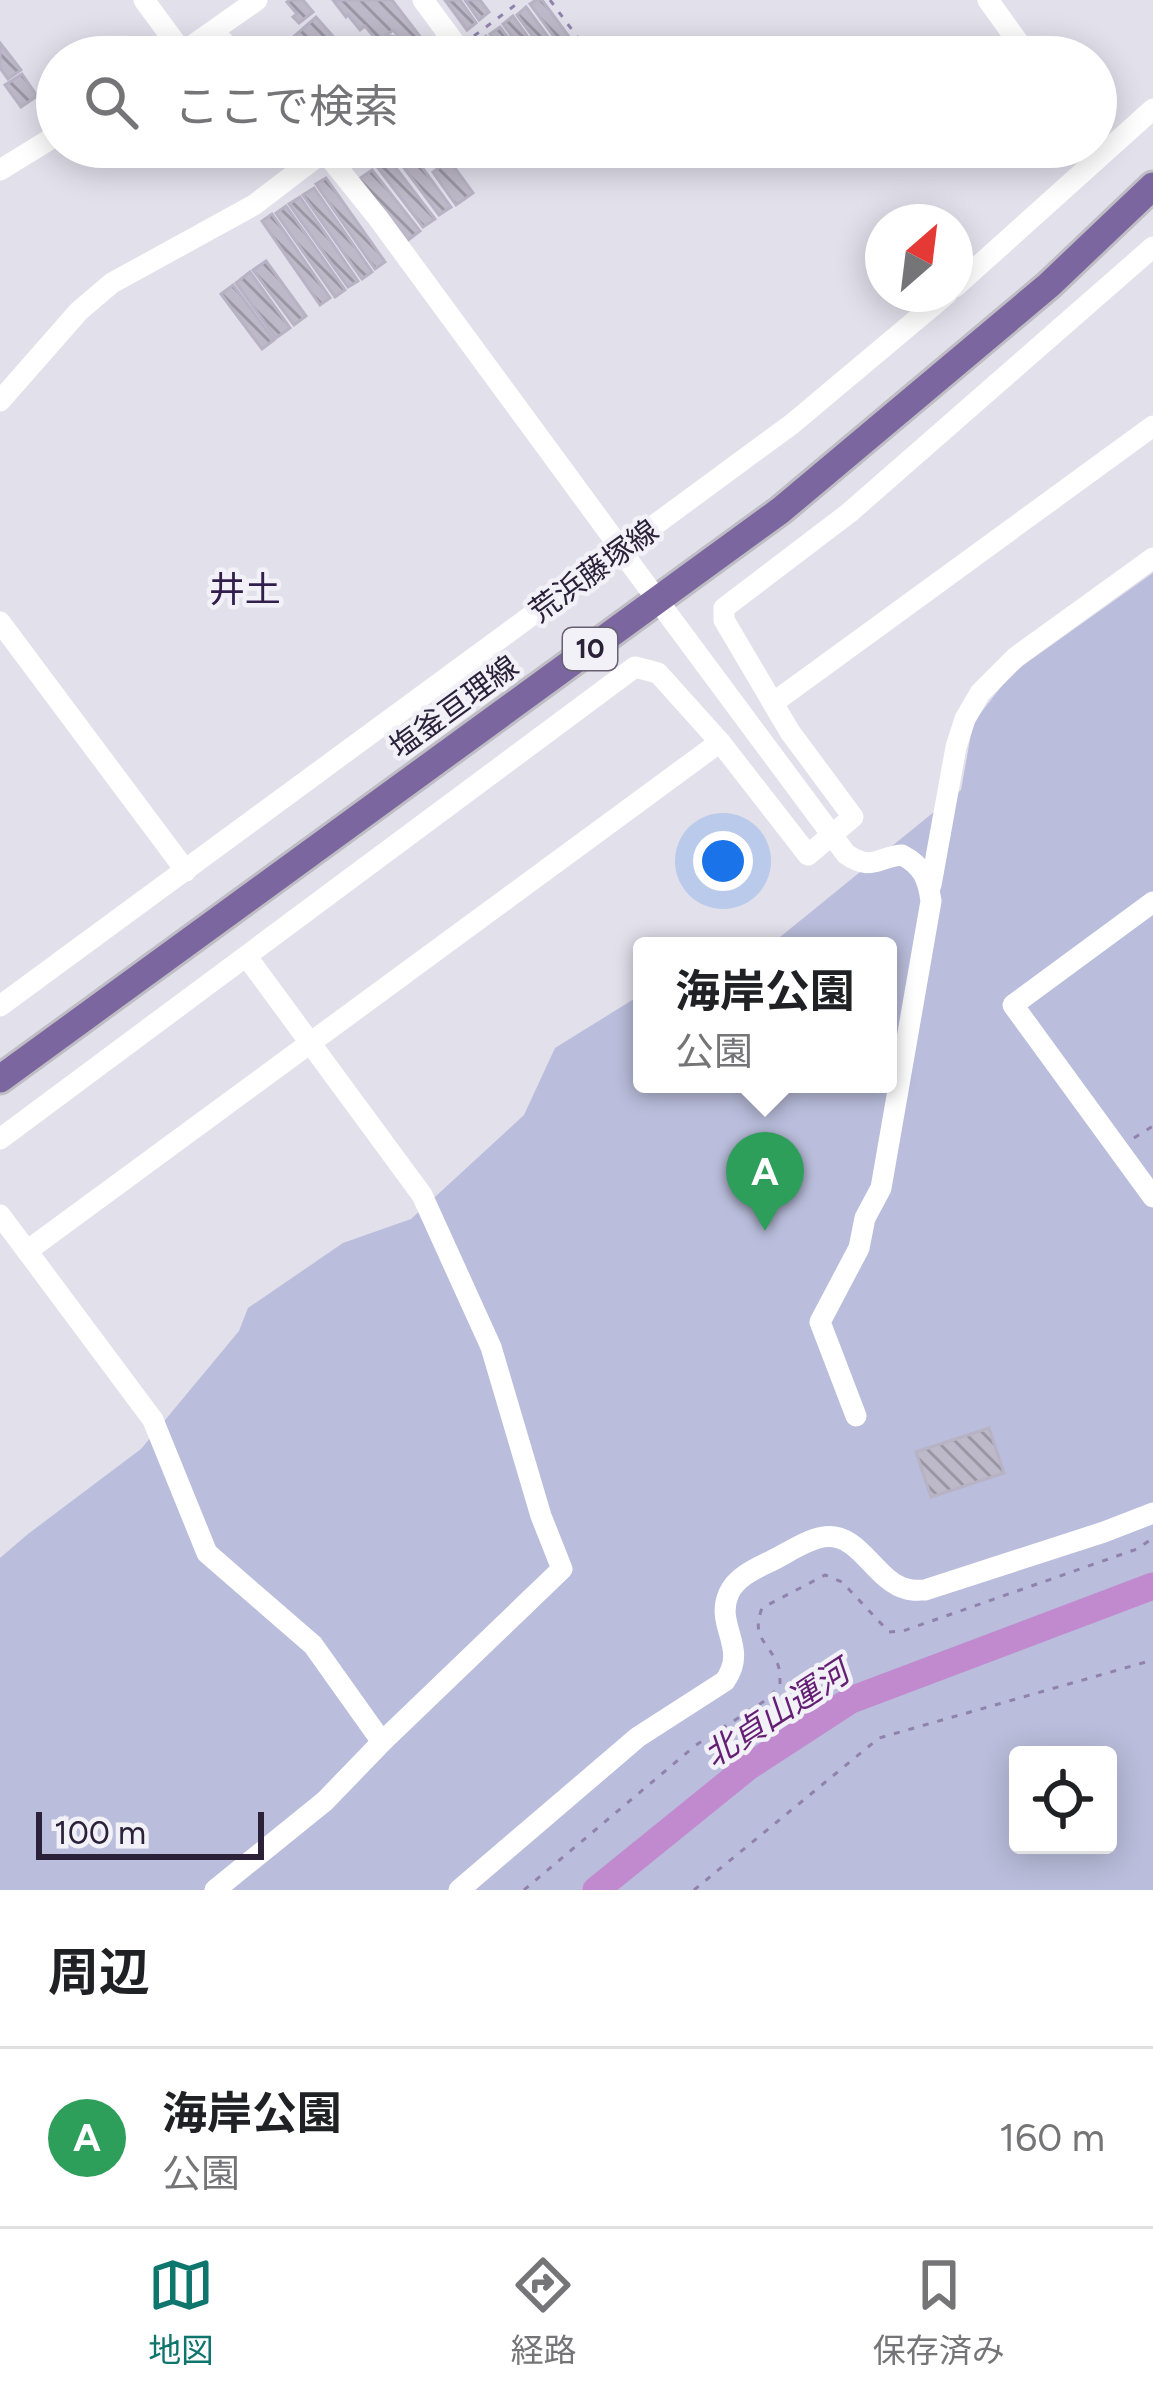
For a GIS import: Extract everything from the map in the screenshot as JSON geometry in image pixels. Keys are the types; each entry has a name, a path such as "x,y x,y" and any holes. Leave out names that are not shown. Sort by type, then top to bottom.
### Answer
{"main road":[{"name":"塩釜亘理線","path":"0,1079 781,510 1049,285 1153,186"}],"street":[{"path":"144,0 168,36"},
{"path":"208,36 256,0"},
{"path":"423,0 450,36"},
{"path":"988,0 1014,36"},
{"path":"214,32 218,36"},
{"path":"1117,137 1153,109"},
{"path":"0,170 36,147"},
{"path":"0,401 79,311 112,283 254,205 300,168"},
{"path":"340,168 846,854 869,864 902,855 923,869 931,901 881,1188 865,1218 860,1248 820,1322 856,1416"},
{"path":"973,269 1081,168"},
{"path":"0,1139 635,667 658,673 808,855 853,817 790,732 724,620 727,605 849,513 1153,247"},
{"name":"荒浜藤塚線","path":"0,1006 792,424 926,312"},
{"path":"773,703 1153,426"},
{"path":"930,891 956,747 980,693 1016,657 1153,558"},
{"path":"0,622 186,871"},
{"path":"27,1251 719,742"},
{"path":"1153,902 1013,1005 1153,1198"},
{"path":"215,1890 326,1801 562,1569 541,1516 491,1347 422,1195 247,957"},
{"path":"0,1215 153,1420 207,1553 313,1645 382,1742"},
{"path":"459,1890 638,1737 725,1681 734,1668 736,1650 724,1611 730,1589 746,1573 818,1538 838,1536 905,1589 925,1590 1153,1513"}],"path":[{"path":"480,36 522,0"},
{"path":"550,0 577,36"},
{"path":"1117,1148 1153,1126"},
{"path":"524,1890 696,1745 780,1686 779,1667 756,1623 762,1608 825,1575 842,1582 889,1632 903,1631 1137,1549 1153,1538"},
{"path":"694,1890 879,1738 1153,1660"}],"shaded area":[{"path":"1153,573 1153,1890 0,1890 0,1558 141,1449 239,1331 248,1308 343,1243 411,1219 524,1115 555,1048 633,1000 633,1093 897,1093 897,937 780,937 961,790 973,723 1011,674"}],"building":[{"path":"290,0 303,0 313,12 299,23"},
{"path":"333,0 392,0 420,36 398,36 393,30 373,36 346,17"},
{"path":"445,0 460,0 476,23 467,30"},
{"path":"465,0 480,0 489,12 479,20"},
{"path":"542,0 569,36 554,36 530,4"},
{"path":"526,7 547,36 532,36 517,15"},
{"path":"513,16 527,36 512,36 503,24"},
{"path":"316,17 333,36 294,36"},
{"path":"0,43 21,70 8,79 0,68"},
{"path":"22,74 36,97 21,107 5,85"},
{"path":"378,168 396,168 435,219 423,227"},
{"path":"404,168 423,168 451,207 439,215"},
{"path":"455,168 473,193 456,205 433,172"},
{"path":"372,170 420,231 407,241 359,179"},
{"path":"326,178 385,262 375,269 316,184"},
{"path":"314,188 372,272 362,279 303,195"},
{"path":"300,197 358,281 348,287 289,204"},
{"path":"286,206 345,290 335,297 276,213"},
{"path":"272,214 330,298 320,305 262,221"},
{"path":"266,261 306,316 294,325 253,270"},
{"path":"250,272 290,328 276,338 236,283"},
{"path":"233,285 274,340 262,349 221,294"},
{"path":"989,1428 1004,1473 931,1497 916,1452"}],"waterway":[{"name":"北貞山運河","path":"596,1890 748,1767 851,1700 1153,1586"}],"place":[{"name":"海岸公園","path":"765,1231"}],"district":[{"name":"井土","path":"245,589"}]}
